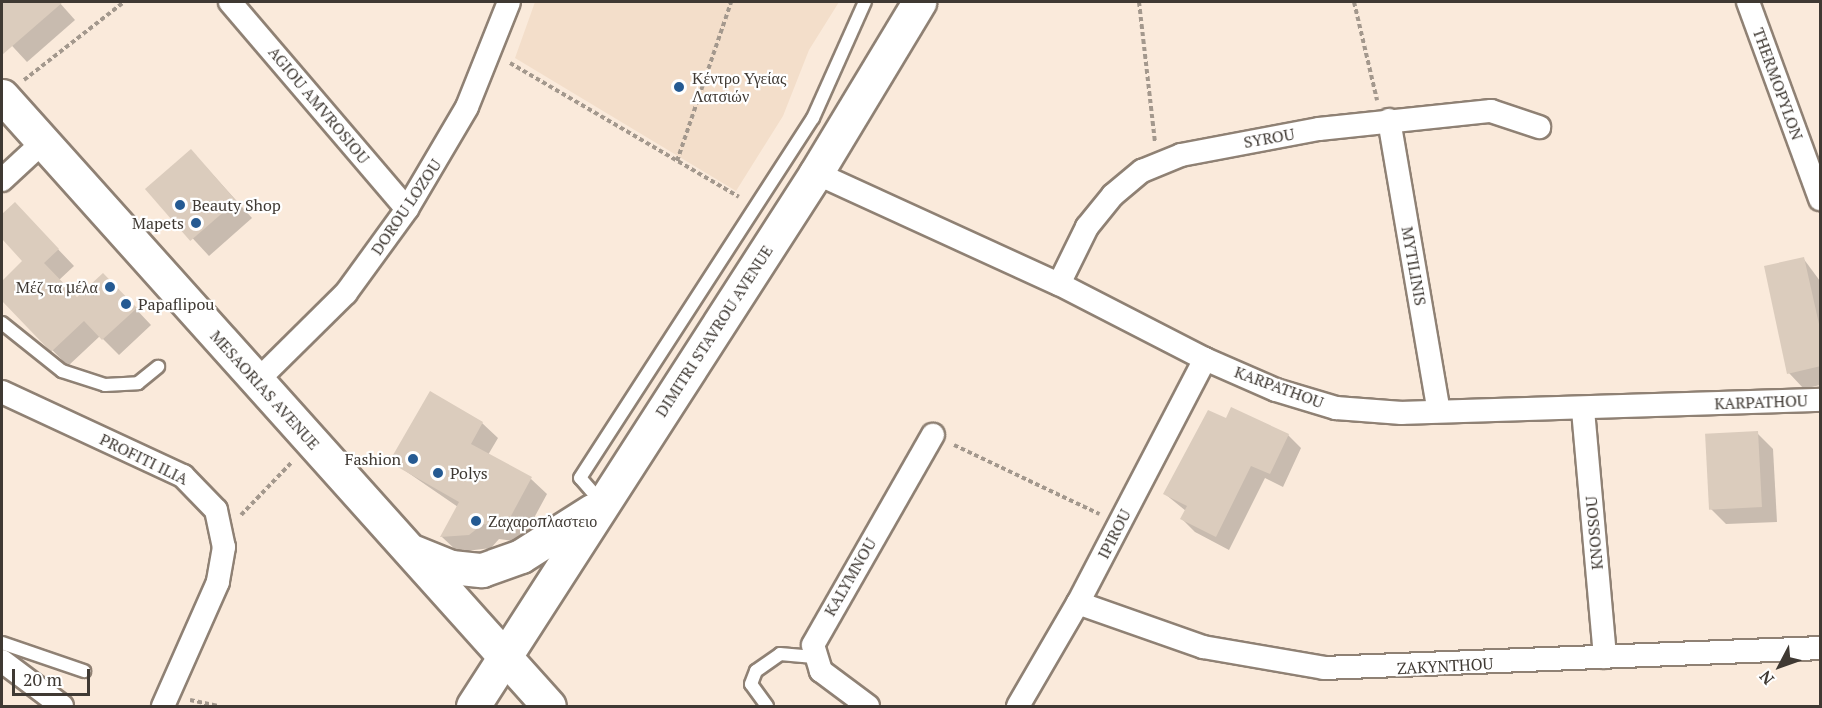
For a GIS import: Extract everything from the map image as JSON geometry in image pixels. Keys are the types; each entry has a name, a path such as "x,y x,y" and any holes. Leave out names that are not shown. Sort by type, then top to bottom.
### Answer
{"main road":[{"name":"DIMITRI STAVROU AVENUE","path":"473,706 816,173 920,2"},
{"name":"MESAORIAS AVENUE","path":"2,97 549,706"},
{"path":"407,549 451,567 482,570 521,556 603,505"}],"street":[{"name":"AGIOU AMVROSIOU","path":"230,2 407,209"},
{"name":"DOROU LOZOU","path":"257,381 346,293 407,209 459,122 492,52 509,2"},
{"name":"THERMOPYLON","path":"1748,2 1821,199"},
{"name":"SYROU","path":"1059,284 1098,212 1128,182 1157,164 1200,150 1385,121 1491,111 1539,127"},
{"name":"MYTILINIS","path":"1385,121 1438,411"},
{"path":"2,180 43,142"},
{"name":"KARPATHOU","path":"816,173 1059,284 1205,359 1276,390 1336,408 1438,411 1583,410 1821,400"},
{"name":"IPIROU","path":"1018,706 1078,603 1205,359"},
{"name":"PROFITI ILIA","path":"2,392 193,482 216,510 223,534 218,582 163,706"},
{"name":"KNOSSOU","path":"1583,410 1605,657"},
{"name":"KALYMNOU","path":"814,657 817,634 933,435"},
{"name":"ZAKYNTHOU","path":"1078,603 1174,639 1296,666 1382,669 1821,648"},
{"path":"814,657 826,676 868,706"},
{"path":"4,667 62,706"}],"lane":[{"path":"603,505 580,477 813,118 865,2"},
{"path":"2,323 62,371 105,385 138,383 158,367"},
{"path":"2,643 84,671"},
{"path":"766,706 751,684 756,671 780,654 814,657"}],"path":[{"path":"2,97 124,2"},
{"path":"677,161 731,2"},
{"path":"1139,2 1157,164"},
{"path":"1354,2 1385,121"},
{"path":"492,52 755,207"},
{"path":"933,435 1119,524"},
{"path":"223,534 312,442"}],"shaded area":[{"name":"Κέντρο Υγείας Λατσιών","path":"535,2 839,2 809,50 783,116 736,191 515,58"}],"building":[{"path":"2,2 63,2 2,55"},
{"path":"191,149 236,201 190,241 145,189"},
{"path":"15,202 59,249 44,263 77,297 103,273 137,308 102,340 84,321 51,352 2,301 2,281 22,261 2,239 2,214"},
{"path":"1804,257 1821,333 1821,366 1787,374 1764,266"},
{"path":"430,391 483,422 471,444 532,477 505,527 483,524 469,535 440,537 459,502 389,462"},
{"path":"1231,407 1289,434 1270,474 1251,466 1216,537 1180,519 1187,506 1163,494 1208,410 1226,418"},
{"path":"1758,431 1762,507 1709,510 1705,434"}],"place":[{"name":"Κέντρο Υγείας Λατσιών","path":"679,87"},
{"name":"Beauty Shop","path":"180,205"},
{"name":"Mapets","path":"196,223"},
{"name":"Μέζ τα μέλα","path":"110,287"},
{"name":"Papaflipou","path":"126,304"},
{"name":"Fashion","path":"413,459"},
{"name":"Polys","path":"438,473"},
{"name":"Ζαχαροπλαστειο","path":"476,521"}]}
